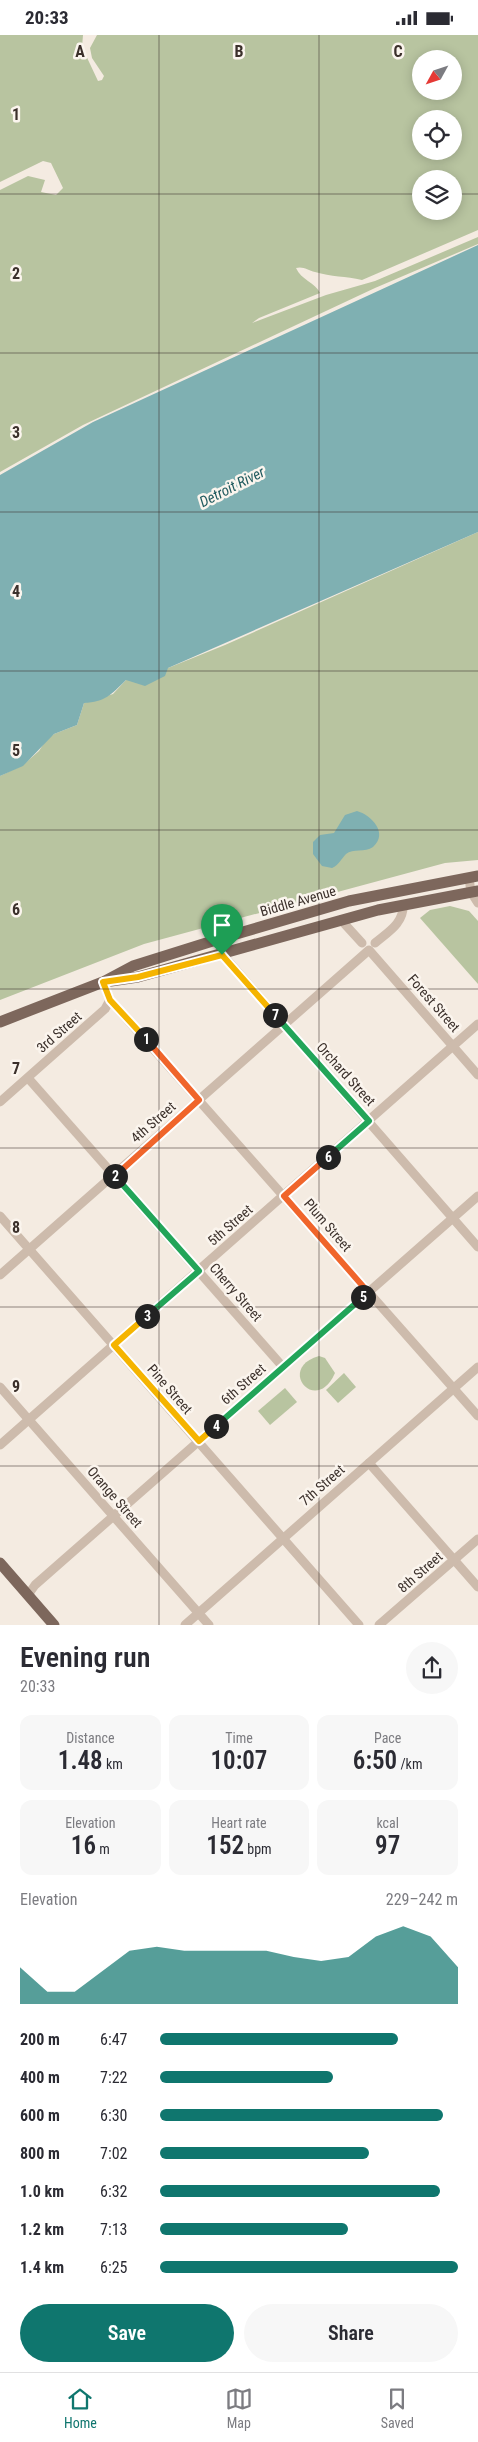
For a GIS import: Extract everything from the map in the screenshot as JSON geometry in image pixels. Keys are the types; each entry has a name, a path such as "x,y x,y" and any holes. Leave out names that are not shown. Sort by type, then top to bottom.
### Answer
{"main road":[{"name":"Biddle Avenue","path":"0,1022 103,982 133,966 219,939 349,901 473,877"},
{"name":"Biddle Avenue","path":"103,982 138,977 342,920 403,905 475,891"},
{"path":"0,1563 54,1625"}],"street":[{"path":"473,877 478,903"},
{"name":"4th Street","path":"0,1275 372,946 399,921 403,915 403,905"},
{"path":"342,920 362,943"},
{"path":"219,939 222,955"},
{"name":"Forest Street","path":"372,946 478,1075"},
{"name":"Orchard Street","path":"222,955 478,1247"},
{"name":"Plum Street","path":"103,982 110,1000 478,1416"},
{"name":"3rd Street","path":"0,1102 105,1009 110,1000"},
{"name":"5th Street","path":"0,1445 478,1024"},
{"name":"Cherry Street","path":"28,1078 283,1367"},
{"name":"6th Street","path":"28,1595 35,1585 478,1196"},
{"name":"Pine Street","path":"0,1216 359,1625"},
{"name":"7th Street","path":"185,1625 478,1367"},
{"name":"Orange Street","path":"0,1387 208,1625"},
{"path":"368,1463 478,1587"},
{"name":"8th Street","path":"379,1625 478,1539"}],"green space":[{"path":"0,35 83,35 82,47 98,81 102,80 104,76 92,58 90,48 97,35 478,35 478,230 362,280 296,268 320,293 259,318 252,323 326,295 375,281 478,237 478,244 375,288 83,425 0,472 0,190 28,176 45,180 41,192 56,195 63,188 51,163 43,161 0,182"},
{"path":"478,532 478,860 445,863 144,944 0,1000 0,776 23,765 54,734 77,725 84,703 113,694 126,680 168,668 225,645"},
{"path":"450,906 469,911 478,921 478,984 420,918 430,910"},
{"path":"319,1356 325,1358 335,1373 327,1385 318,1390 310,1390 300,1378 301,1370 307,1362"},
{"path":"344,1373 356,1387 338,1403 326,1390"},
{"path":"285,1388 297,1402 270,1425 258,1411"}],"water":[{"name":"Detroit River","path":"478,245 478,532 168,668 165,676 145,686 126,680 107,697 84,703 77,725 54,734 23,766 0,776 0,475 93,422"},
{"path":"357,811 368,816 376,825 379,831 377,842 370,849 349,852 332,868 322,866 313,854 313,842 320,835 334,833 345,815"}],"route":[{"path":"222,955 369,1121 284,1196 368,1292 199,1441 114,1345 199,1271 114,1175 199,1100 110,1000 103,982 138,977 222,955"}]}
